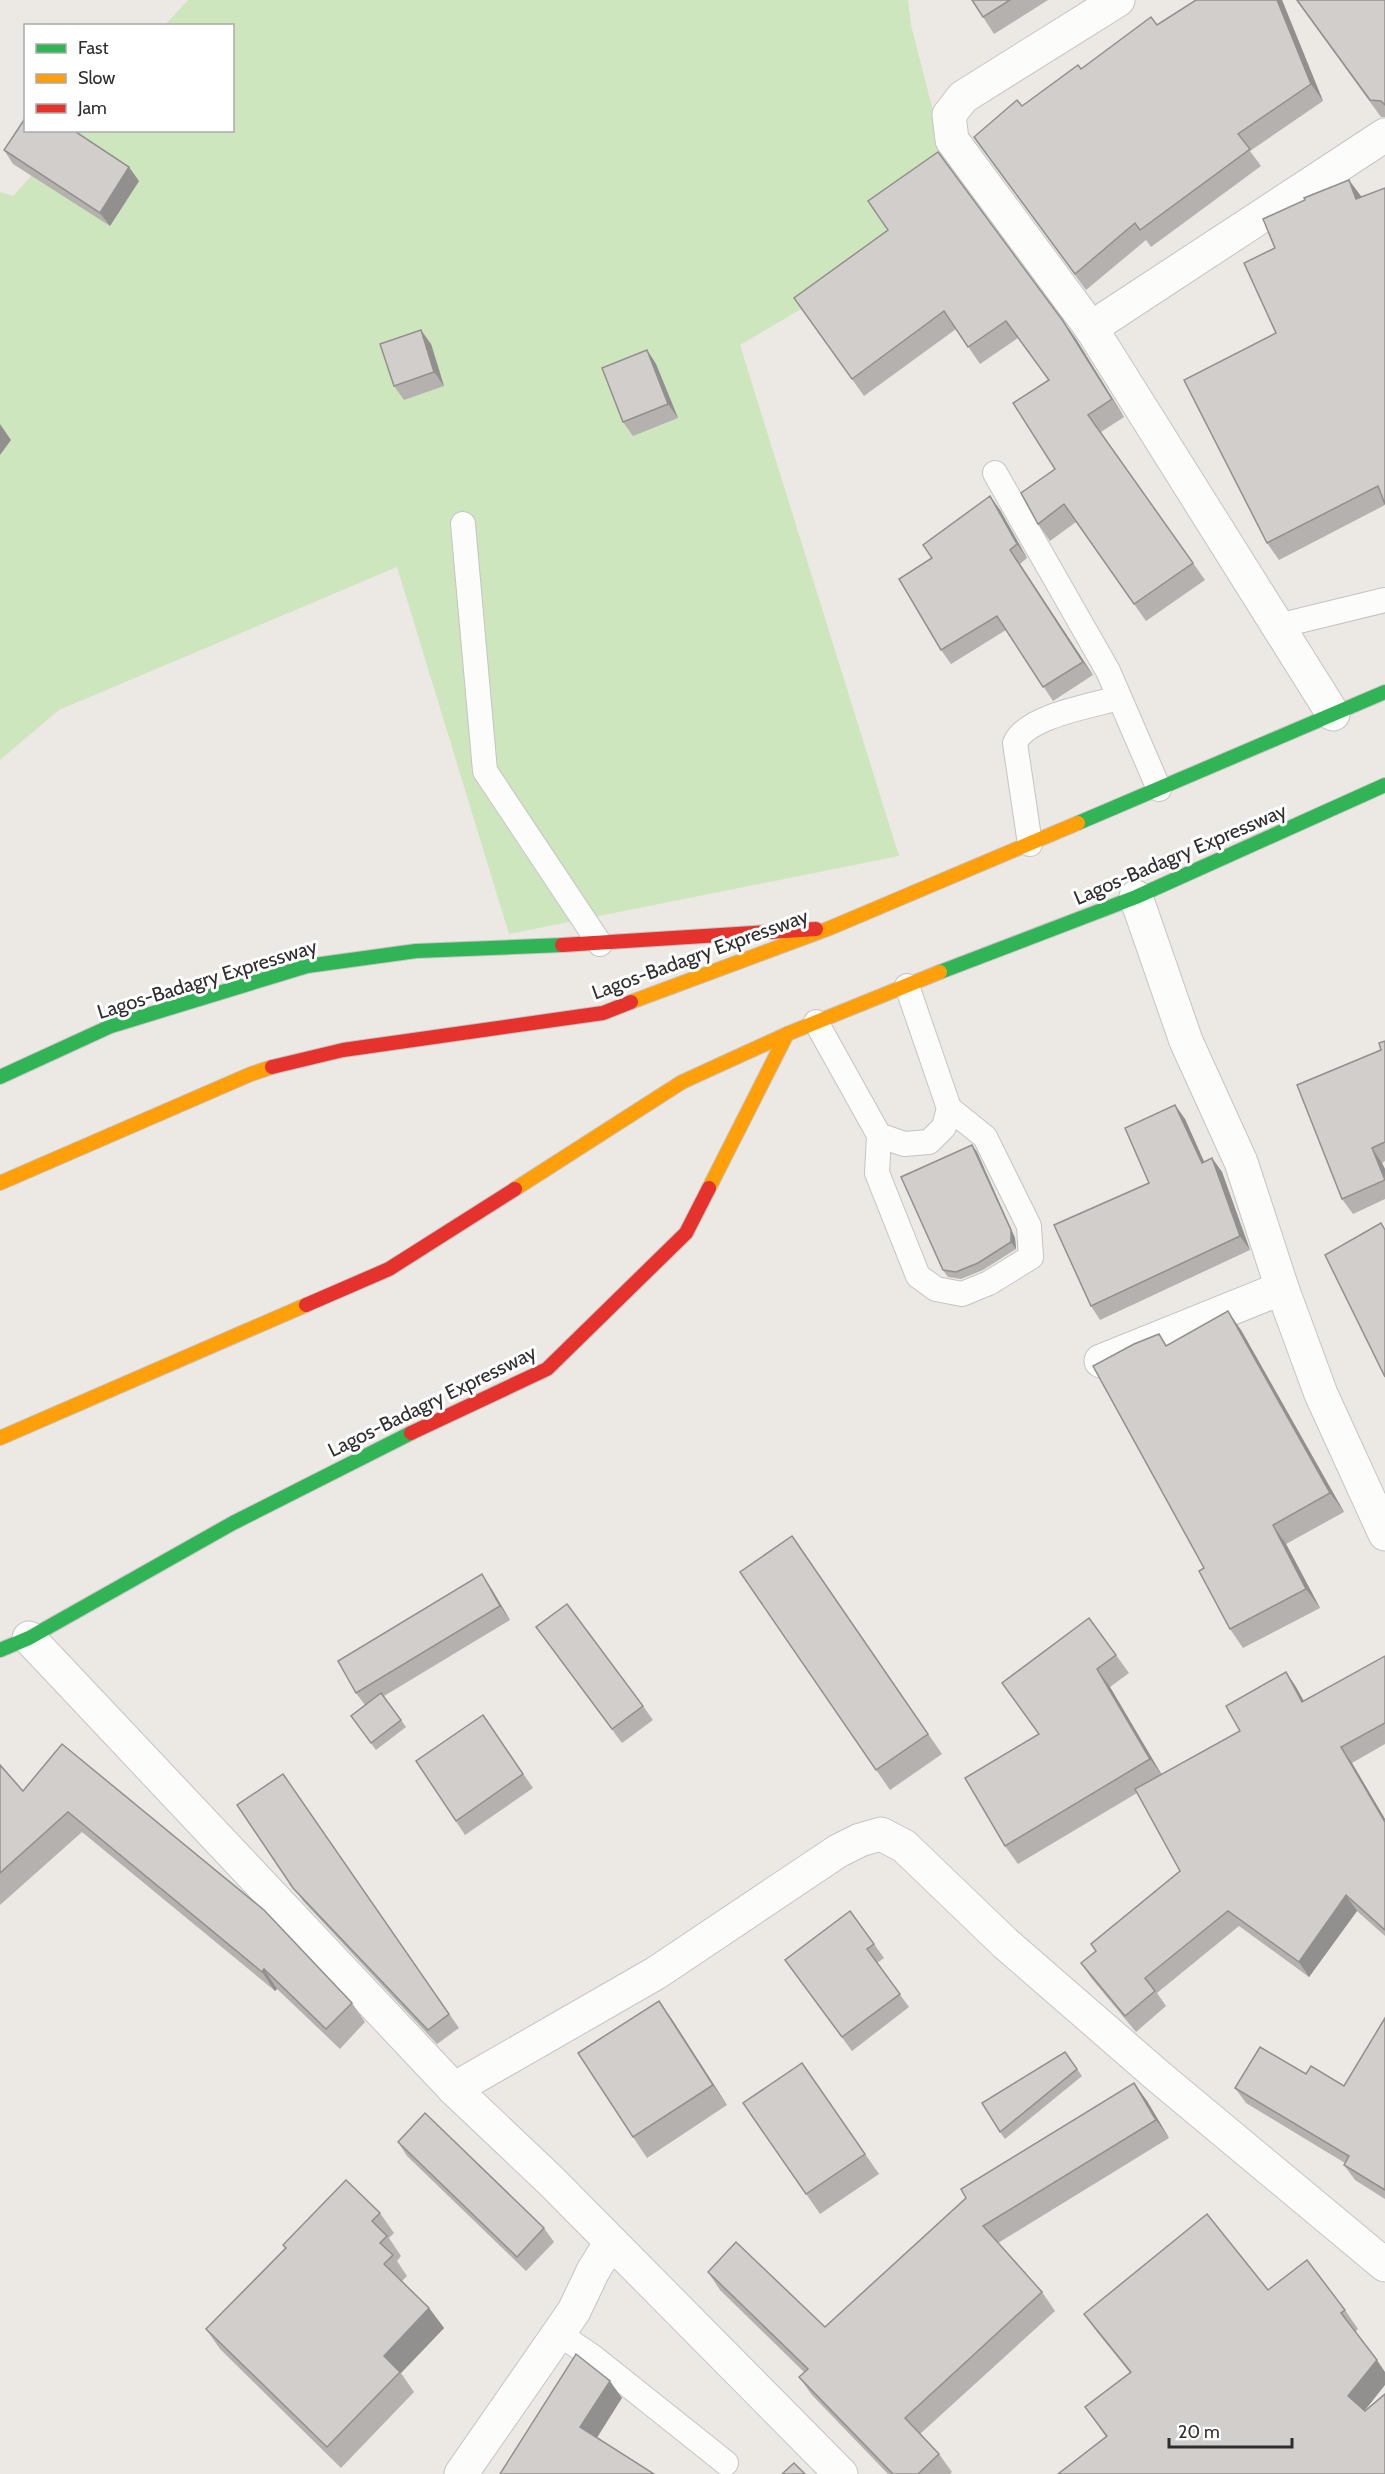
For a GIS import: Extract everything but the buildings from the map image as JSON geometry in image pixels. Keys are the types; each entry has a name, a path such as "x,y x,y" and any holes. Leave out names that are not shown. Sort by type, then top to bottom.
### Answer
{"main road":[{"name":"Lagos-Badagry Expressway","path":"0,1183 260,1071 344,1050 603,1013 830,928 1385,692"},
{"name":"Lagos-Badagry Expressway","path":"0,1438 389,1269 682,1082 816,1022 1136,897 1385,785"},
{"name":"Lagos-Badagry Expressway","path":"0,1077 111,1026 307,966 416,951 600,944 830,928"},
{"name":"Lagos-Badagry Expressway","path":"14,1644 233,1523 391,1442 547,1369 686,1233 787,1034"}],"street":[{"path":"1118,0 963,97 949,115 952,140 1091,328 1333,714"},
{"path":"1091,328 1385,135"},
{"path":"1136,897 1186,1041 1241,1162 1282,1288 1321,1394 1381,1515"},
{"path":"1101,1361 1282,1288"},
{"path":"14,1644 454,2090 611,2242 841,2474"},
{"path":"454,2090 656,1973 838,1851 860,1840 881,1834 904,1846 1032,1967 1158,2076 1385,2265"},
{"path":"463,2473 574,2311 593,2271 611,2242"}],"lane":[{"path":"995,472 1108,671 1159,789"},
{"path":"463,524 485,771 600,944"},
{"path":"1278,626 1385,600"},
{"path":"1030,844 1015,743 1020,732 1039,721 1119,698"},
{"path":"816,1022 879,1135 877,1173 918,1276 936,1289 962,1294 989,1282 1031,1257 1029,1226 985,1137 949,1108 907,986"},
{"path":"879,1135 904,1144 929,1142 944,1127 949,1108"},
{"path":"558,2333 593,2357 726,2463"}],"green space":[{"path":"188,0 908,0 911,25 960,216 740,345 899,856 509,934 397,567 59,710 0,760 0,192 13,196 71,132 234,132 234,24 166,24"}],"traffic: fast":[{"path":"1078,823 1385,692"},
{"path":"940,972 1136,897 1385,785"},
{"path":"0,1077 111,1026 307,966 416,951 562,945"},
{"path":"0,1650 29,1638 233,1523 411,1433"}],"traffic: slow":[{"path":"631,1002 830,928 1078,823"},
{"path":"515,1189 682,1082 787,1034 940,972"},
{"path":"709,1188 787,1034"},
{"path":"0,1183 272,1067"},
{"path":"0,1438 306,1305"}],"traffic: jam":[{"path":"562,945 816,929"},
{"path":"272,1067 343,1050 603,1013 631,1002"},
{"path":"411,1433 547,1369 686,1233 709,1188"},
{"path":"306,1305 389,1269 515,1189"}]}
